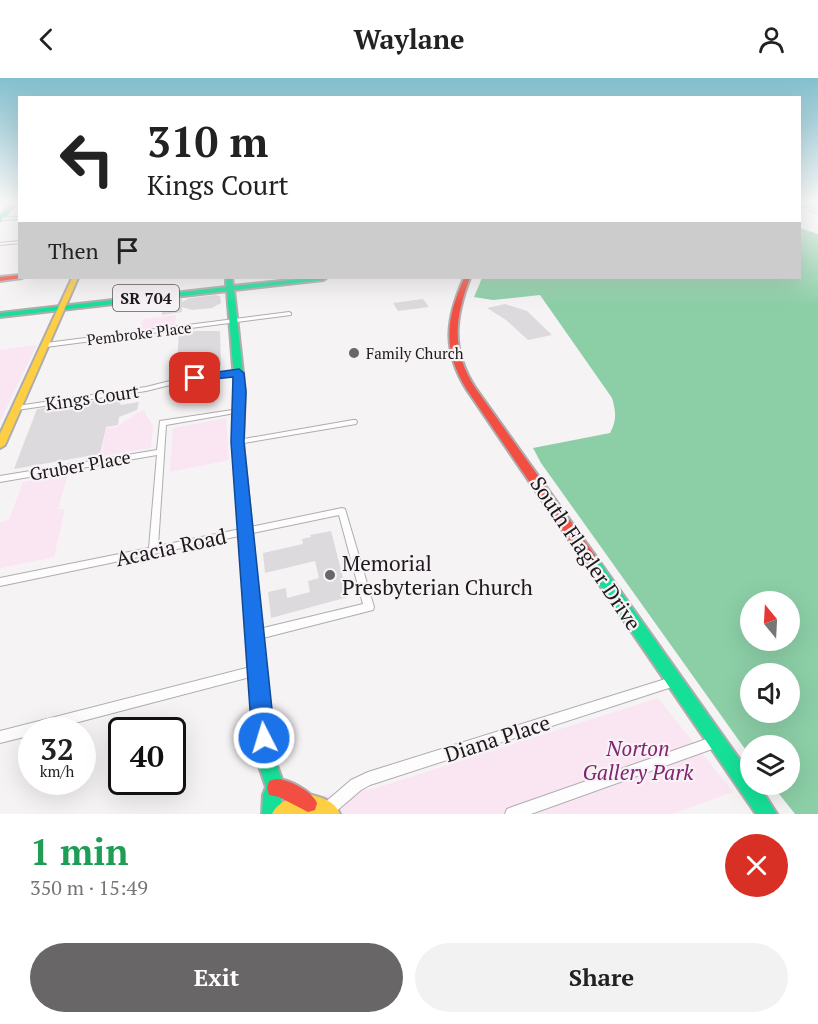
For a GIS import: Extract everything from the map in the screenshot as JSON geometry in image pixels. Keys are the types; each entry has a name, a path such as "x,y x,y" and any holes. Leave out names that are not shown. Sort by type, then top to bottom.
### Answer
{"street":[{"path":"0,244 18,242"},
{"path":"0,279 18,277"},
{"path":"0,445 75,279"},
{"name":"SR 704","path":"63,308 229,283 303,279"},
{"name":"South Flagler Drive","path":"467,279 454,317 455,354 460,369 498,428 767,814"},
{"path":"229,283 239,373 237,442 265,757 276,788 272,795 272,814"},
{"path":"0,315 63,308"},
{"name":"Pembroke Place","path":"46,345 289,314"},
{"name":"Kings Court","path":"17,408 239,373"},
{"path":"153,551 163,423 239,411"},
{"path":"237,442 352,422"},
{"name":"Gruber Place","path":"0,479 161,452"},
{"name":"Acacia Road","path":"0,582 342,511 369,607 255,635"},
{"path":"0,737 258,669"},
{"name":"Diana Place","path":"329,812 356,785 368,779 675,681"},
{"path":"512,814 715,742"},
{"path":"276,788 281,788 329,812"},
{"path":"282,814 296,805 308,803"}],"green space":[{"path":"176,315 175,326 141,330 143,319"},
{"path":"37,345 0,421 0,350"},
{"path":"146,410 145,413 153,426 151,448 101,456 106,428 116,427"},
{"path":"226,418 229,460 170,472 173,428"},
{"path":"68,474 58,509 65,509 54,557 0,568 0,522 9,520 23,482"},
{"name":"Norton Gallery Park","path":"658,698 733,792 672,814 264,814 264,804 376,788"}],"shaded area":[{"path":"801,236 818,236 818,814 795,814 780,795 800,795 800,735 740,735 740,742 541,463 533,448 610,433 615,416 612,398 540,295 493,300 474,297 482,279 801,279"}],"building":[{"path":"220,296 221,303 212,308 192,310 182,307 182,312 162,315 162,307 149,309 151,302 182,299 182,302 190,298"},
{"path":"423,299 429,307 398,311 393,303"},
{"path":"505,304 527,311 552,335 528,340 506,320 487,308"},
{"path":"220,331 221,366 207,371 173,375 173,361 177,360 179,333"},
{"path":"122,397 120,405 139,402 137,410 119,417 118,425 106,427 100,454 14,469 37,409"},
{"name":"Memorial Presbyterian Church","path":"331,531 348,597 271,618 268,592 286,588 287,598 310,592 308,581 319,578 315,561 265,573 263,553 303,544 302,539 311,537 310,535"}],"traffic: fast":[{"path":"229,279 240,392 238,442 265,757 276,788 272,795 272,814"},
{"path":"0,315 314,279"},
{"path":"589,558 767,814"}],"traffic: slow":[{"path":"0,445 75,279"},
{"path":"282,814 294,807 306,804 318,806 330,814"}],"traffic: jam":[{"path":"0,279 18,277"},
{"path":"467,279 453,328 454,349 459,367 472,390 589,558"},
{"path":"276,788 281,788 308,803"}],"place":[{"name":"Family Church","path":"354,353"},
{"name":"Memorial Presbyterian Church","path":"330,575"}],"route":[{"path":"195,378 239,373 237,442 264,738"}]}
